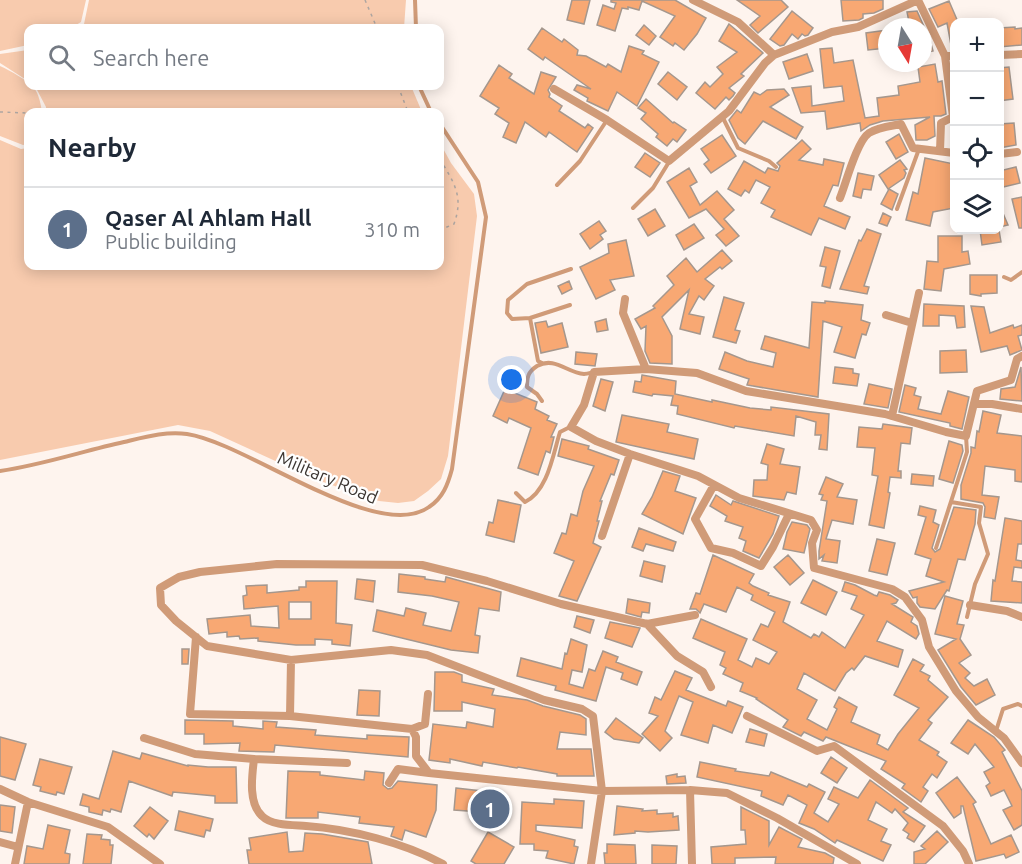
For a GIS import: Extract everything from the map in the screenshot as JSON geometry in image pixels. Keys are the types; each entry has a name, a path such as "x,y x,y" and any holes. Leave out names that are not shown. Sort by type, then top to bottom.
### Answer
{"street":[{"path":"693,0 738,22 774,55"},
{"path":"554,89 607,120 669,161 723,117 765,63 774,55 832,32 858,27 918,0 945,56 953,117 941,123 940,151"},
{"path":"1004,55 1022,54"},
{"path":"945,56 950,56"},
{"path":"840,198 868,134 884,127 901,124 913,148 950,152"},
{"path":"1004,153 1017,152"},
{"path":"892,416 918,293"},
{"path":"625,299 623,313 646,369"},
{"path":"886,315 912,323"},
{"path":"1022,356 1017,359 1011,380 977,391 966,436 892,416 746,391 697,373 646,369 594,372 584,405 571,427 596,441 698,476 740,498 811,520 817,530 812,543 814,568 892,589 905,597 922,620 929,646 956,691 978,717 1004,738 1022,763"},
{"path":"974,404 992,404 1022,409"},
{"path":"603,536 630,454"},
{"path":"714,484 695,519 711,548 733,554 761,566 774,547 789,514"},
{"path":"591,864 602,791 593,716 582,709 544,700 427,655 391,650 291,660 207,645 176,621 161,605 160,588 179,577 190,574 277,564 422,564 487,580 561,604 647,624 695,615"},
{"path":"970,605 1007,611 1022,617"},
{"path":"647,624 677,656 703,672 711,687"},
{"path":"196,637 190,714 290,717 412,729 425,724 428,694"},
{"path":"290,717 291,660"},
{"path":"747,716 817,751 834,746 943,825 963,851 969,864"},
{"path":"412,729 416,737 416,756 429,773"},
{"path":"144,738 195,754 347,763"},
{"path":"254,759 252,780 254,802 263,817 270,822 320,826 366,836 427,855 443,864"},
{"path":"389,783 398,769 602,791 690,790 726,793 777,818 857,864"},
{"path":"0,789 28,802 108,827 159,864"},
{"path":"690,790 692,864"},
{"path":"15,864 28,802"},
{"path":"0,842 18,847"}],"lane":[{"path":"416,0 416,24"},
{"path":"421,90 429,108"},
{"path":"723,117 738,148 776,167"},
{"path":"557,185 580,161 607,120"},
{"name":"Military Road","path":"0,471 158,434 186,433 228,446 316,490 370,512 410,515 428,508 438,500 447,486 452,469 486,217 478,182 444,130"},
{"path":"897,209 920,148"},
{"path":"633,208 653,188 669,161"},
{"path":"570,305 530,318 512,319 507,313 508,300 527,284 571,269"},
{"path":"1004,277 1011,280 1022,272"},
{"path":"530,318 538,361 542,363"},
{"path":"542,401 527,387 527,377 531,370 542,363 557,363 583,374 594,372"},
{"path":"516,493 525,502 532,499 547,474 560,432 571,427"},
{"path":"936,548 968,452 966,436"},
{"path":"951,502 981,507 979,523 988,554 975,584 968,617"},
{"path":"996,732 1003,709 1018,704 1022,706"}],"path":[{"path":"365,0 374,24"},
{"path":"400,90 406,108"},
{"path":"0,112 24,113"},
{"path":"444,166 456,186 459,210 454,224 444,228"}],"shaded area":[{"path":"0,0 86,0 81,22 78,24 24,24 24,46 0,51"},
{"path":"89,0 406,0 404,24 84,24"},
{"path":"24,51 24,78 0,63 0,54"},
{"path":"0,66 24,80 24,90 35,90 41,108 24,108 24,145 0,136"},
{"path":"37,90 413,90 420,108 46,108"},
{"path":"0,140 24,149 24,270 444,270 444,150 474,194 477,216 448,456 441,479 414,501 398,503 379,501 317,480 210,431 178,425 0,460"}],"building":[{"path":"572,0 590,0 584,24 567,20"},
{"path":"611,0 675,0 706,18 684,50 675,43 673,46 660,37 675,16 642,1 639,10 622,8 615,31 597,25 603,5 614,9 616,3"},
{"path":"737,0 781,0 788,7 758,33 750,25 760,16"},
{"path":"841,0 883,0 883,9 863,14 863,18 859,20 843,21"},
{"path":"949,1 956,18 950,18 950,40 947,23 938,27 929,9"},
{"path":"792,11 813,28 808,35 802,34 798,39 792,34 784,45 780,46 770,39"},
{"path":"917,11 920,18 908,18 907,12"},
{"path":"729,24 763,53 741,74 744,76 729,88 735,93 733,96 729,100 726,97 715,109 696,93 705,82 710,87 723,74 717,67 737,52 719,41"},
{"path":"644,25 656,36 649,45 636,35"},
{"path":"542,28 562,42 564,39 578,50 577,55 586,56 606,67 608,64 621,72 629,46 644,51 642,54 659,62 637,106 617,92 608,111 587,101 588,98 574,90 577,85 591,89 545,57 543,60 528,49"},
{"path":"1004,28 1022,28 1022,45 1004,47"},
{"path":"878,31 878,49 868,50 866,33"},
{"path":"832,48 834,63 853,60 865,118 879,116 877,98 899,95 898,86 920,82 919,72 932,72 932,65 935,64 938,82 942,81 946,114 934,116 935,136 927,140 916,140 915,125 930,117 883,121 861,131 860,123 827,129 825,111 801,113 792,88 811,86 812,106 844,101 842,86 824,88 820,49"},
{"path":"807,54 813,71 789,79 783,62"},
{"path":"499,65 512,74 509,78 534,94 541,72 556,77 548,90 549,97 562,106 559,111 585,128 588,124 593,128 577,152 549,132 546,137 525,122 516,143 503,137 509,123 495,114 499,108 480,96"},
{"path":"1009,67 1013,99 1004,100 1004,72 1004,68"},
{"path":"668,72 687,87 677,100 658,84"},
{"path":"784,89 789,95 770,107 803,127 796,139 763,121 745,144 738,138 729,120 737,110 741,113 754,92 760,95 767,90"},
{"path":"646,99 673,123 686,130 677,142 673,139 667,146 656,137 658,134 641,119 646,113 638,108"},
{"path":"1014,123 1016,145 1004,147 1004,124"},
{"path":"899,134 908,152 896,159 886,142"},
{"path":"722,135 736,156 711,173 704,164 709,160 701,149"},
{"path":"802,140 811,149 799,160 823,165 824,159 844,163 838,186 833,185 824,206 850,217 845,229 819,218 811,235 771,217 775,210 761,203 770,187 756,180 749,193 745,190 741,196 728,189 744,161 765,173 768,168 778,171 780,166 777,163"},
{"path":"645,153 660,163 650,177 635,167"},
{"path":"925,158 950,163 950,209 933,212 930,226 906,220 913,192 918,194"},
{"path":"900,160 907,169 904,170 906,173 904,178 888,189 879,175"},
{"path":"1016,167 1020,183 1004,187 1004,170"},
{"path":"689,168 697,182 690,186 700,205 717,191 734,210 724,219 739,236 726,246 716,235 724,229 706,209 689,218 667,182"},
{"path":"858,173 874,176 871,190 863,189 861,198 853,196"},
{"path":"889,189 898,194 892,210 881,204"},
{"path":"1022,197 1022,228 1019,228 1012,199"},
{"path":"655,209 665,226 648,236 638,219"},
{"path":"883,213 891,217 887,226 879,223"},
{"path":"599,221 606,231 600,235 603,239 590,249 580,234"},
{"path":"694,224 704,238 684,250 676,235"},
{"path":"867,229 881,234 864,286 869,287 867,294 840,289 859,240 861,241"},
{"path":"981,234 1000,234 1001,242 982,245"},
{"path":"938,236 962,236 962,252 968,251 970,264 944,269 941,291 924,289 927,261 938,262"},
{"path":"626,240 634,276 610,280 615,290 596,299 580,267 609,253 608,244"},
{"path":"825,247 840,251 830,288 822,286 826,267 820,266"},
{"path":"722,250 732,261 705,279 714,286 704,300 699,296 689,314 704,317 700,334 680,329 689,290 662,317 672,336 672,364 650,363 645,351 646,326 641,329 635,319 655,308 653,306 674,285 667,276 686,258 697,272"},
{"path":"970,275 997,275 997,293 981,294 981,296 970,294"},
{"path":"569,281 572,289 562,294 558,286"},
{"path":"724,297 744,303 735,330 740,331 736,343 713,337"},
{"path":"825,301 863,305 861,320 870,323 866,335 862,334 855,358 834,352 842,327 823,321 818,397 747,385 749,379 719,369 725,352 747,361 773,367 776,353 761,349 765,336 809,348 812,302 825,303"},
{"path":"924,304 964,306 965,327 957,328 955,316 939,315 939,326 923,326"},
{"path":"971,306 984,307 990,333 1013,325 1014,328 1022,325 1022,335 1018,336 1022,350 1010,355 1007,346 981,352"},
{"path":"606,319 608,330 597,332 595,322"},
{"path":"546,321 548,327 562,323 568,347 541,353 535,323"},
{"path":"966,350 967,372 940,373 940,351"},
{"path":"576,352 597,354 595,366 575,364"},
{"path":"835,367 853,369 853,373 859,374 857,386 833,383"},
{"path":"1021,367 1022,401 1000,399 1001,389 1015,387"},
{"path":"642,375 676,381 675,394 712,402 712,400 750,408 771,410 771,407 829,414 827,450 819,449 821,435 815,435 816,422 796,416 794,436 735,426 734,428 677,414 678,406 671,405 673,396 653,394 652,396 633,392 635,381 641,382"},
{"path":"601,379 613,382 605,411 593,406"},
{"path":"869,384 892,389 888,408 864,404"},
{"path":"905,385 916,388 914,395 921,397 918,409 941,414 948,391 969,397 962,429 950,426 950,423 899,412"},
{"path":"505,389 537,402 535,409 549,416 547,420 557,424 551,437 554,437 550,453 546,451 538,475 518,468 531,428 509,418 507,423 493,416"},
{"path":"983,411 1001,415 997,433 1022,436 1022,482 1015,481 1015,470 985,466 982,495 999,497 995,519 984,517 983,503 961,499 961,485 971,447 975,448"},
{"path":"622,415 669,424 667,432 698,439 694,459 616,442"},
{"path":"883,424 912,428 910,444 901,443 898,471 901,471 901,478 890,477 888,492 890,493 884,528 869,525 878,476 872,475 875,448 857,447 859,427 882,429"},
{"path":"562,439 589,446 588,449 619,460 600,501 602,501 597,521 599,521 593,543 601,547 577,601 559,596 574,561 554,553 562,533 566,534 571,514 577,516 583,491 594,466 558,456"},
{"path":"949,441 962,445 963,451 953,483 939,479"},
{"path":"767,444 784,449 780,464 800,467 796,494 787,492 784,500 753,496 754,480 767,480 768,465 761,463"},
{"path":"663,471 680,476 675,491 696,498 683,534 642,514"},
{"path":"912,474 934,476 933,486 911,484"},
{"path":"826,477 843,484 837,497 857,500 853,524 832,520 826,539 840,541 837,563 822,561 824,555 819,559 827,501 821,500 823,495 819,494"},
{"path":"716,495 731,505 733,501 779,516 773,534 759,558 743,551 746,541 739,538 743,527 725,521 727,516 710,506"},
{"path":"498,500 521,505 514,542 486,535 489,522 493,523"},
{"path":"920,506 936,510 933,522 939,525 932,548 935,552 940,549 954,507 976,510 975,524 965,560 958,559 949,591 947,590 935,609 920,607 917,597 913,598 909,591 944,582 926,576 931,559 915,554 926,517 918,515"},
{"path":"1005,518 1022,521 1022,544 1018,544 1016,560 1022,561 1022,568 1014,567 1012,581 1022,582 1022,603 991,601"},
{"path":"792,522 807,525 810,529 804,553 783,549"},
{"path":"639,528 676,542 673,551 646,544 643,551 632,547"},
{"path":"877,539 895,543 887,575 869,571"},
{"path":"713,555 754,574 749,583 753,586 769,593 768,595 790,602 783,622 811,638 814,634 819,637 822,632 845,648 864,615 851,609 857,596 842,591 845,582 877,596 879,592 890,595 898,600 892,604 913,617 911,622 917,626 919,634 916,639 887,621 877,641 903,650 898,667 865,656 854,670 852,668 846,673 835,691 804,673 797,689 817,700 807,719 827,730 837,709 834,707 839,697 857,707 851,722 880,735 877,744 888,750 919,708 894,695 913,659 924,665 920,671 930,676 928,680 948,697 928,720 932,723 919,740 939,752 937,755 947,762 937,778 932,774 923,787 928,791 921,802 902,788 905,784 881,769 886,761 826,737 823,741 804,732 801,736 783,727 788,720 757,698 740,691 743,683 723,674 726,668 720,665 725,652 693,638 701,619 747,639 738,660 752,667 756,658 769,664 777,652 753,640 761,624 768,627 775,612 751,600 753,595 737,587 726,612 704,604 700,613 696,609 690,609 696,593 700,594"},
{"path":"788,555 804,573 790,585 774,567"},
{"path":"644,561 665,566 662,582 640,576"},
{"path":"399,574 445,582 446,577 501,592 499,611 479,608 475,635 480,636 478,653 451,650 373,631 377,610 404,616 406,608 426,613 423,625 451,631 459,602 398,592"},
{"path":"357,579 375,581 373,602 355,599"},
{"path":"813,580 837,592 826,615 801,603"},
{"path":"306,581 337,581 336,623 352,625 350,646 332,644 332,640 315,639 315,645 296,645 258,641 258,638 227,637 227,632 209,634 207,619 250,615 251,626 279,628 278,606 244,609 243,596 247,595 246,586 267,585 267,593 299,590 299,587 306,587","holes":["289,602 311,602 311,619 289,619"]},
{"path":"945,596 963,601 957,624 964,625 960,639 971,655 959,663 970,673 965,678 974,686 987,679 995,695 976,705 961,687 938,650 956,639 935,634"},
{"path":"628,599 650,603 649,613 642,612 641,617 626,613"},
{"path":"577,616 594,620 590,633 574,627"},
{"path":"610,622 640,628 632,647 605,638"},
{"path":"571,639 587,645 582,672 572,670 569,684 583,688 589,669 595,671 603,651 618,657 616,662 642,672 637,685 621,679 623,673 606,667 596,701 555,690 556,686 517,676 521,658 562,669"},
{"path":"182,649 189,649 188,664 182,664"},
{"path":"675,671 692,678 686,690 726,706 728,701 743,707 732,733 713,725 708,743 681,735 693,702 679,696 665,731 672,738 660,751 642,734 658,716 649,713 655,697 661,700"},
{"path":"435,672 454,672 462,675 462,682 494,689 492,695 527,700 580,715 586,719 586,735 560,732 557,749 591,749 594,776 557,776 557,774 483,762 482,766 450,759 450,763 429,760 433,724 466,728 467,722 493,727 495,709 462,702 462,711 434,711"},
{"path":"359,690 380,691 379,716 357,715"},
{"path":"616,718 643,738 639,743 614,739 605,732"},
{"path":"185,720 233,721 233,726 263,729 263,721 277,722 276,727 316,730 315,735 367,739 367,735 409,737 408,757 275,745 274,752 239,751 240,743 204,744 204,734 185,734"},
{"path":"968,720 994,737 1005,750 1002,752 1022,791 1022,825 1014,830 1003,810 1012,806 1004,790 991,796 986,786 990,783 984,772 994,767 975,744 968,754 951,743"},
{"path":"750,729 767,734 764,746 746,742"},
{"path":"0,737 26,744 15,780 0,776"},
{"path":"113,751 140,759 142,753 188,766 236,767 237,803 215,803 215,796 173,792 172,796 129,781 121,812 111,809 110,812 103,810 102,815 89,812 89,807 80,805 83,794 99,799"},
{"path":"831,757 847,768 837,783 821,773"},
{"path":"40,759 72,767 64,794 57,792 56,795 40,791 41,787 33,785"},
{"path":"700,762 736,769 735,771 769,776 771,772 807,787 809,784 825,792 814,813 828,822 839,804 828,799 834,787 858,798 870,780 908,808 903,812 925,826 914,842 907,838 909,834 903,830 908,823 895,809 892,813 876,802 868,820 887,829 881,841 891,845 883,861 837,840 835,843 814,829 799,823 807,805 788,795 783,805 761,796 762,791 697,777"},
{"path":"288,771 320,772 320,775 364,780 365,771 384,773 383,785 388,789 398,781 437,785 436,810 426,837 405,830 402,840 391,836 394,827 359,823 360,817 318,812 318,818 286,818"},
{"path":"677,774 677,777 685,776 686,783 667,784 666,776"},
{"path":"957,777 976,802 973,804 991,844 1011,835 1019,852 1006,858 1004,854 976,861 963,806 961,806 961,813 954,818 936,793"},
{"path":"456,788 482,791 481,812 454,810"},
{"path":"554,799 584,801 582,828 536,825 536,831 575,840 574,846 578,847 574,864 546,858 548,851 534,850 534,844 520,844 522,802 554,804"},
{"path":"0,805 15,807 12,833 0,831"},
{"path":"617,806 643,809 642,811 657,810 657,814 673,813 673,817 678,816 679,830 635,831 635,833 614,835"},
{"path":"150,807 168,821 154,839 149,834 147,837 134,826"},
{"path":"741,807 769,821 769,845 779,827 802,839 798,847 825,853 834,858 833,864 775,864 776,857 735,858 735,864 712,864 711,847 746,844 745,830 741,830"},
{"path":"179,811 213,819 210,831 206,830 204,837 175,830"},
{"path":"48,825 70,830 65,853 70,854 69,864 24,864 27,846 43,849"},
{"path":"937,831 948,842 925,864 914,864 914,852 925,849 921,846"},
{"path":"287,832 289,852 303,851 305,833 368,842 372,864 249,864 247,850 251,850 249,838"},
{"path":"488,832 514,847 504,864 476,864 471,861"},
{"path":"87,834 102,835 101,839 110,840 110,845 113,845 111,864 83,864"},
{"path":"607,844 635,845 636,864 605,864 604,853 607,853"},
{"path":"652,845 677,846 676,864 652,864"}],"place":[{"name":"Qaser Al Ahlam Hall","path":"490,809"}]}
